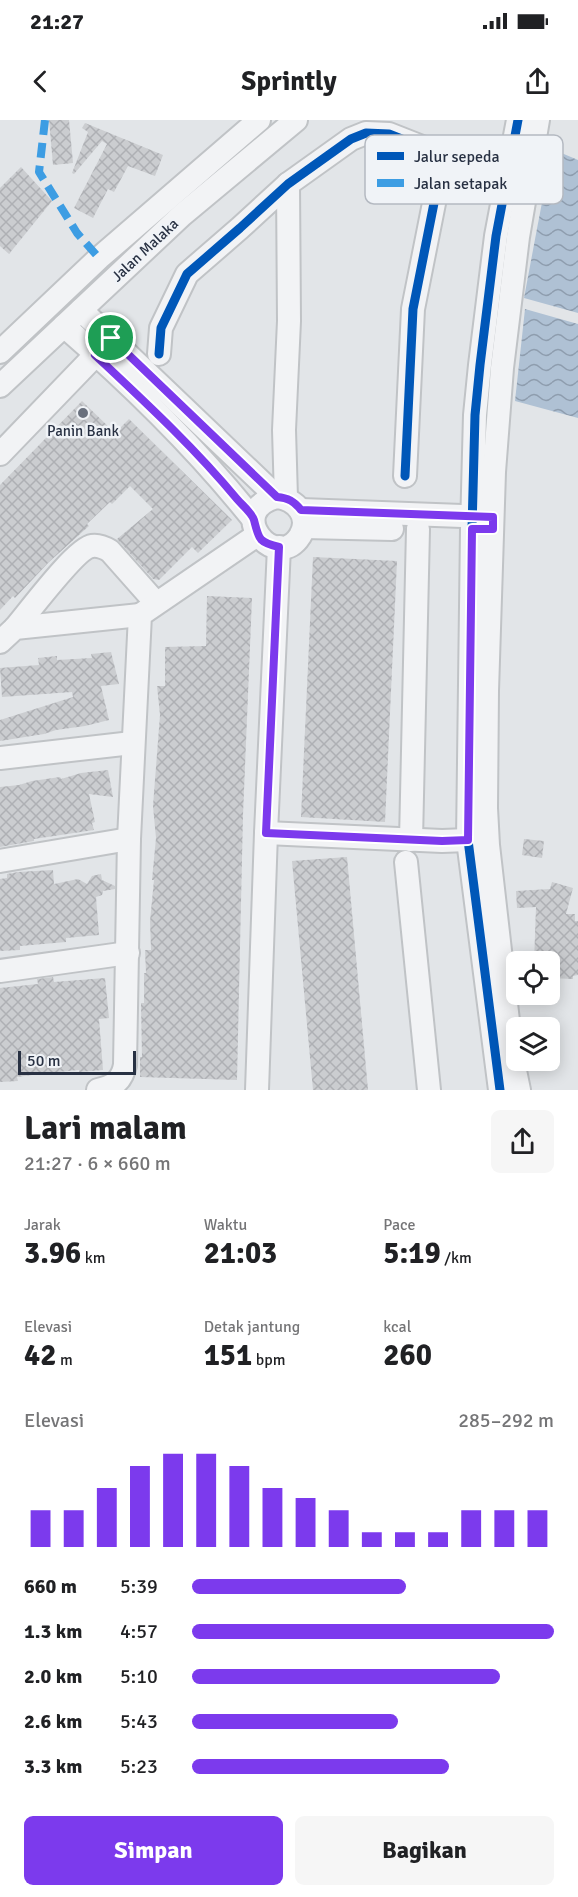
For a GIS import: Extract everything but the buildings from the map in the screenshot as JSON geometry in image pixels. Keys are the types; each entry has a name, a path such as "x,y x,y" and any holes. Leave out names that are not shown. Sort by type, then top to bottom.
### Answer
{"street":[{"name":"Jalan Malaka","path":"2,345 259,120"},
{"name":"Jalan Malaka","path":"0,386 89,333 182,214 296,120"},
{"path":"515,135 518,120"},
{"path":"535,135 538,120"},
{"path":"159,354 161,328 187,274 288,184 351,139 366,133 392,135"},
{"path":"89,333 159,415 202,459 266,544 279,547 295,542 284,430 289,321 288,184"},
{"path":"405,476 413,309 434,204"},
{"path":"500,1090 468,840 476,415 480,364 502,204"},
{"path":"519,1090 512,1056 488,845 487,691 474,523 496,449 506,322 524,204"},
{"path":"89,333 218,441 292,508"},
{"path":"0,454 89,333"},
{"path":"202,459 218,441"},
{"path":"8,635 148,609 255,527 256,511 261,504 428,525 474,523"},
{"path":"428,525 421,846 429,1090"},
{"path":"8,635 72,560 91,546 110,551 148,609 132,743 125,1065 123,1076 110,1087 98,1090"},
{"path":"257,1090 279,547"},
{"path":"0,758 132,743"},
{"path":"266,833 421,846 468,840"},
{"path":"0,861 129,840"},
{"path":"0,971 128,953"}],"water":[{"path":"563,154 578,160 578,313 524,298 542,204 563,204"},
{"path":"525,309 578,324 578,418 515,401"}],"marked path":[{"path":"45,120 39,172 77,233 99,258"}],"cycle path":[{"path":"515,135 518,120"},
{"path":"159,354 161,328 187,274 288,184 351,139 366,133 392,135"},
{"path":"405,476 413,309 434,204"},
{"path":"500,1090 468,840 475,415 496,236 502,204"}],"place":[{"name":"Panin Bank","path":"83,413"}],"route":[{"path":"111,338 277,497 295,502 301,510 493,517 493,529 472,529 468,840 442,841 266,833 279,547 266,544 257,535 254,519 225,484 159,415 95,355 111,338"}]}
